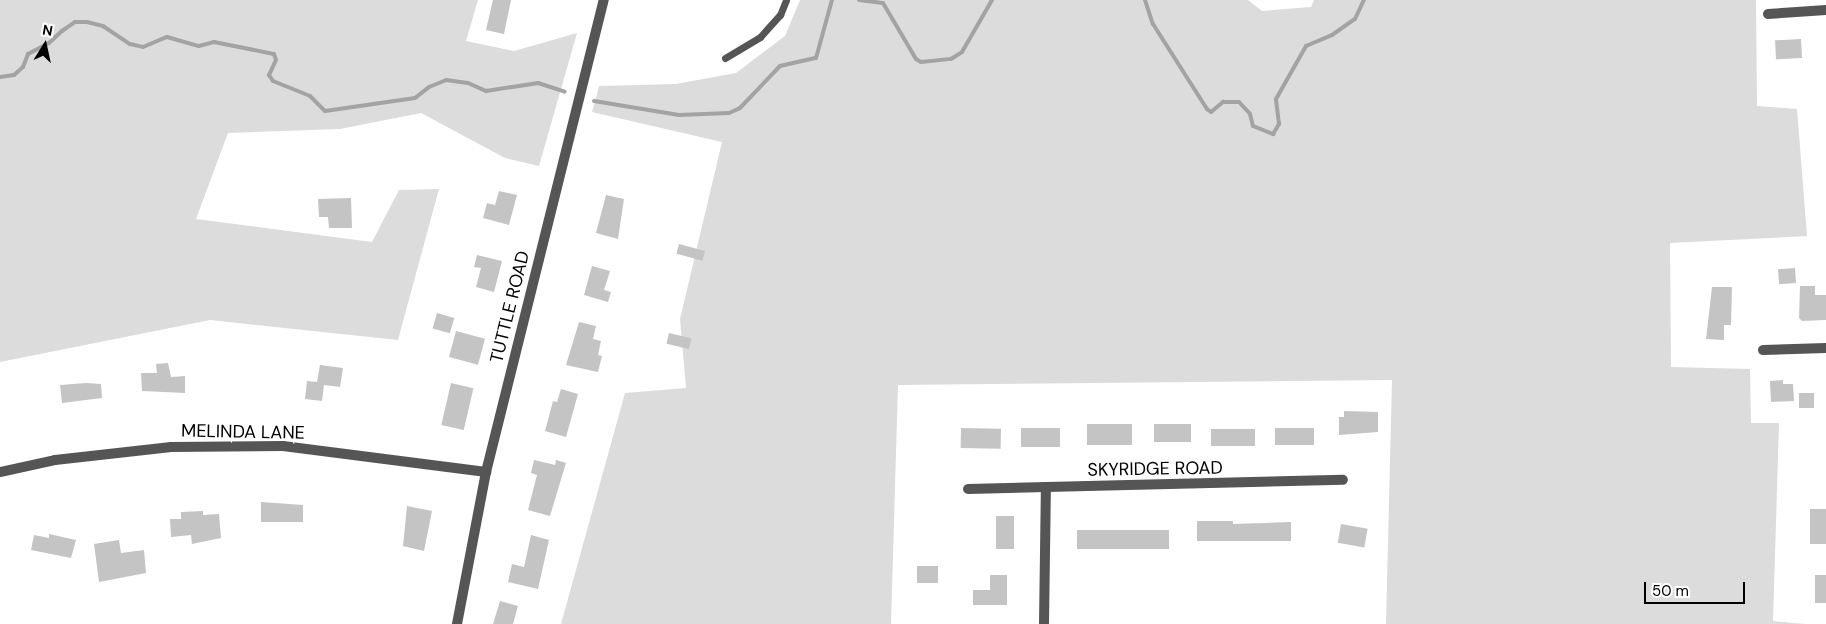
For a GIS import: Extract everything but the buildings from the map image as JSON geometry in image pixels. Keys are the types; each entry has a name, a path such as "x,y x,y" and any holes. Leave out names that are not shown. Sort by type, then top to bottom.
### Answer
{"street":[{"name":"TUTTLE ROAD","path":"457,624 486,472 604,0"},
{"path":"1768,14 1826,10"},
{"path":"1763,350 1826,348"},
{"name":"MELINDA LANE","path":"0,472 55,460 171,447 283,446 486,472"},
{"name":"SKYRIDGE ROAD","path":"968,490 1343,480"},
{"path":"1044,624 1046,487"}],"lane":[{"path":"725,58 760,37 780,15 786,0"}],"shaded area":[{"path":"0,0 478,0 466,41 514,51 577,33 539,166 505,158 421,113 340,129 228,133 196,219 372,242 399,190 439,189 398,340 210,320 0,362"},
{"path":"800,0 1248,0 1262,11 1311,7 1314,0 1756,0 1757,106 1797,109 1807,236 1670,243 1671,367 1750,369 1751,423 1779,423 1773,621 1805,624 1386,624 1392,380 898,385 891,624 561,624 625,393 686,388 680,319 722,142 592,112 599,86 676,84 736,73 785,36"}],"waterway":[{"path":"594,101 679,115 729,113 740,108 780,66 816,58 832,0"},
{"path":"859,0 883,3 916,59 921,62 951,59 962,52 992,0"},
{"path":"1145,0 1153,24 1207,109 1211,112 1223,102 1239,102 1250,114 1253,126 1273,134 1279,124 1276,99 1306,46 1332,35 1355,19 1364,0"},
{"path":"0,77 14,75 23,67 28,54 49,43 75,22 87,22 103,26 130,44 143,47 167,37 199,46 214,42 274,54 276,60 269,75 273,81 310,96 325,111 415,98 429,87 446,80 468,83 486,91 538,83 565,92"}]}
